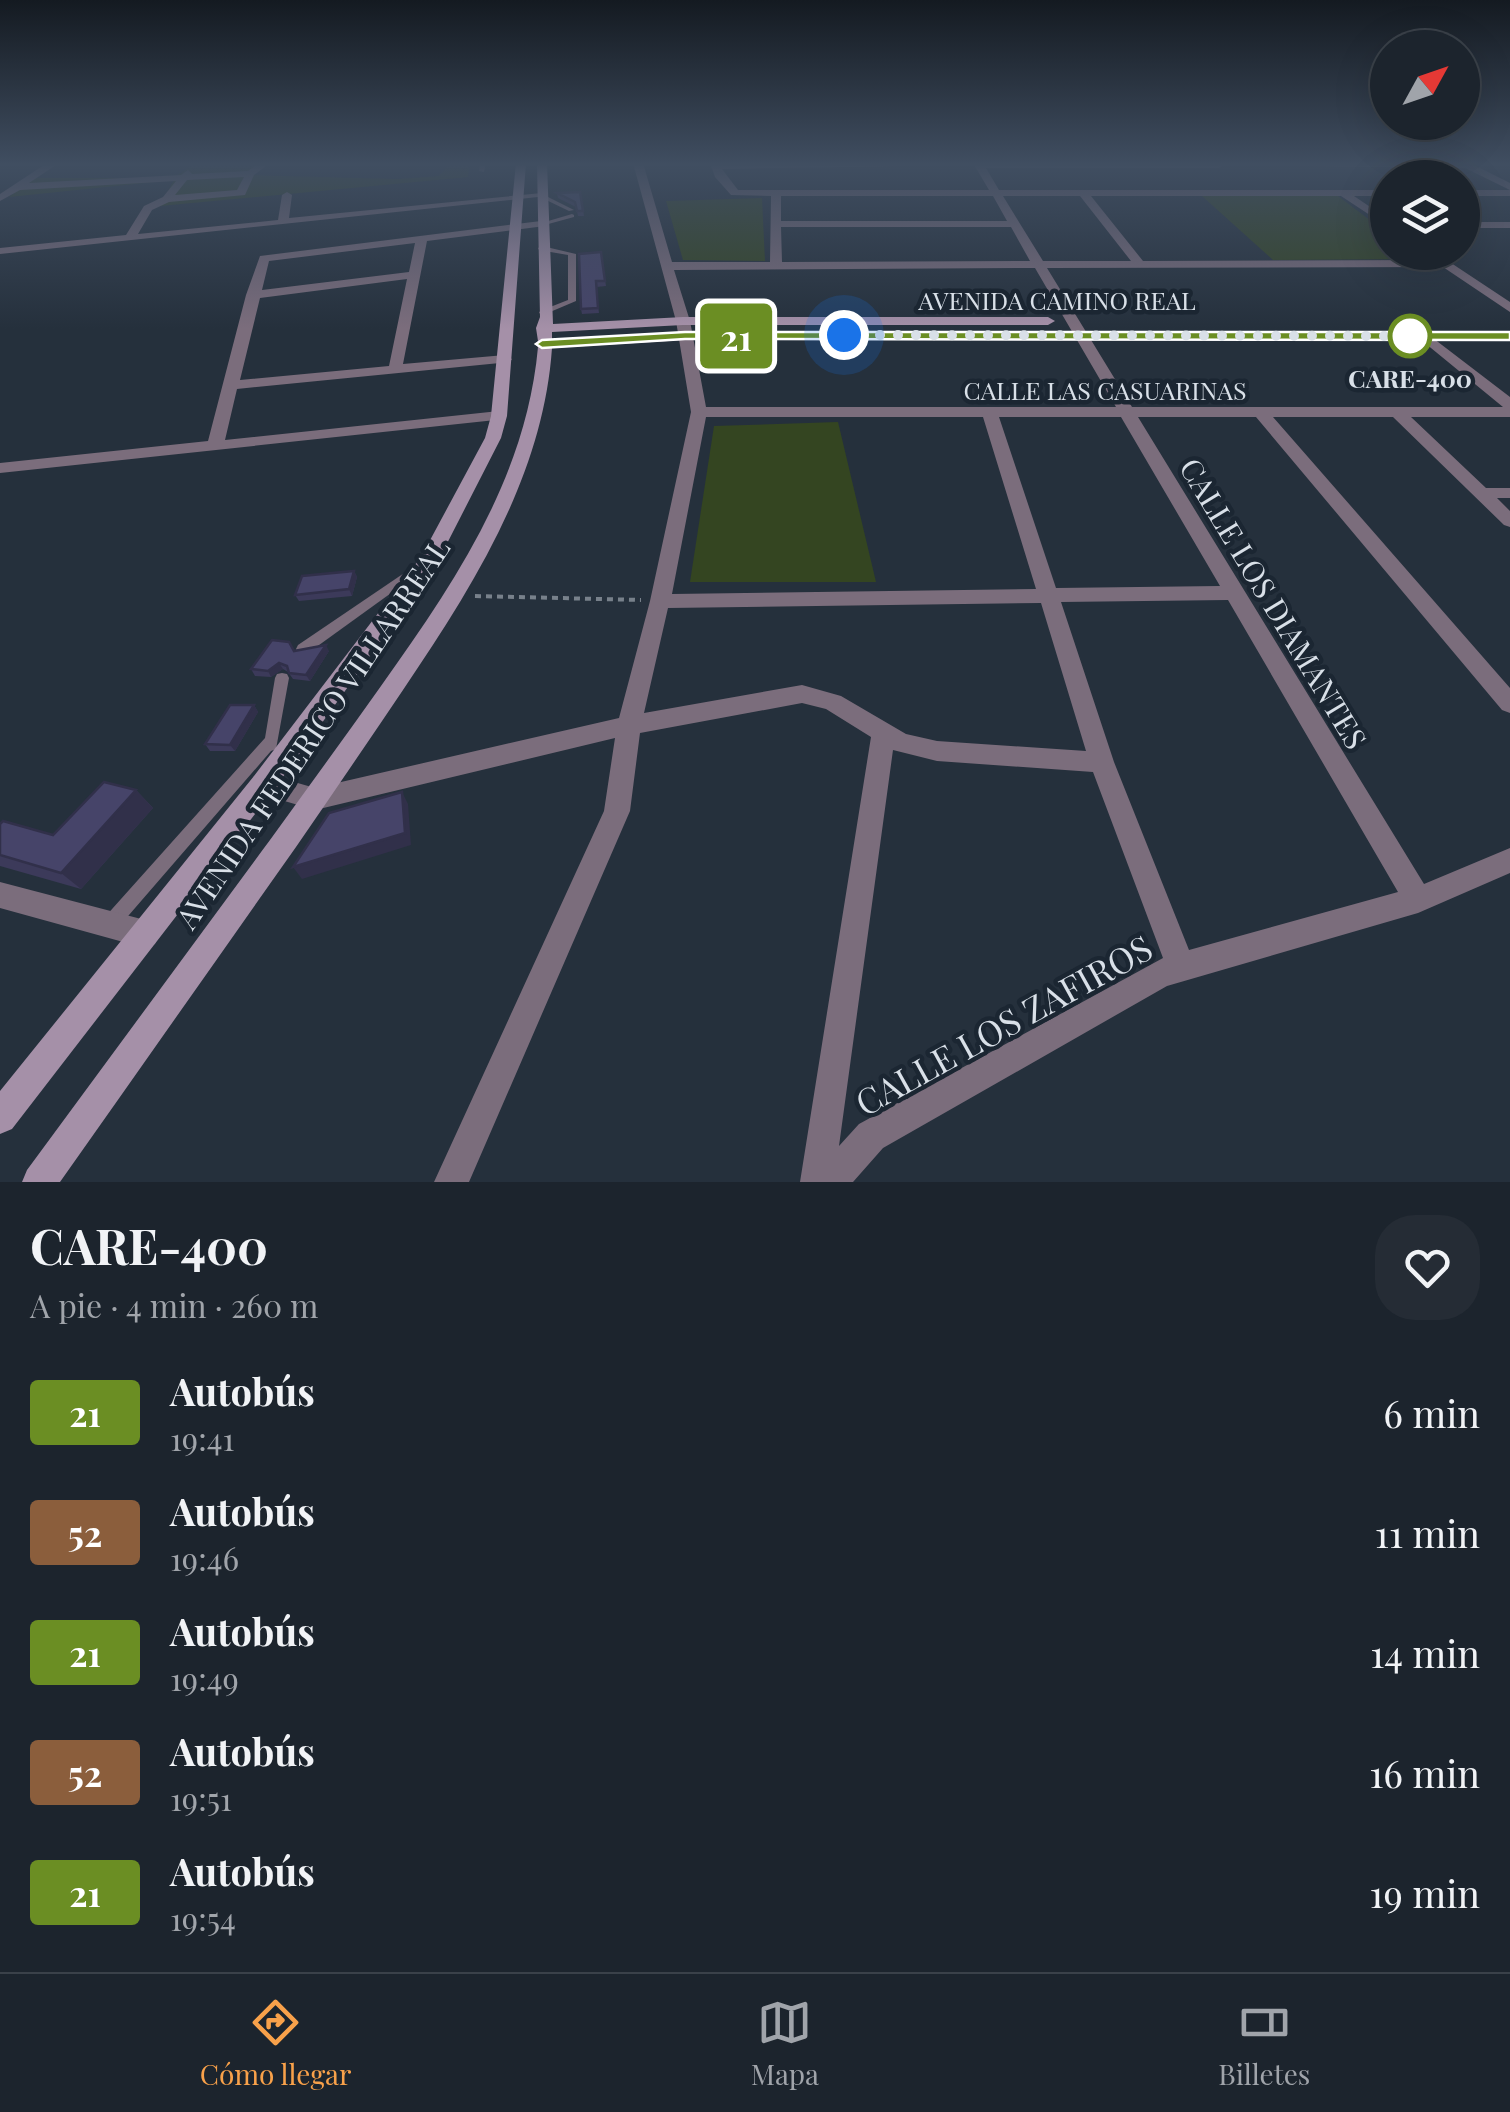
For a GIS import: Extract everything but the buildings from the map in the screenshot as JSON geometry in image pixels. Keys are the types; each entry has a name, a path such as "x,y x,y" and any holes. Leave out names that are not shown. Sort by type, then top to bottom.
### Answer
{"main road":[{"name":"AVENIDA FEDERICO VILLARREAL","path":"0,1118 263,784 429,560 493,438 500,416 519,218"},
{"name":"AVENIDA FEDERICO VILLARREAL","path":"39,1182 315,799 456,596 474,563 530,434 538,406 543,328 541,218"},
{"name":"AVENIDA CAMINO REAL","path":"543,328 1077,328 1510,322"},
{"name":"AVENIDA CAMINO REAL","path":"1077,328 1510,336"},
{"path":"429,560 474,563"}],"street":[{"path":"130,238 143,218"},
{"path":"0,251 320,218"},
{"path":"451,1182 618,812 629,725 660,601 699,412 684,328 654,218"},
{"path":"776,218 776,265"},
{"path":"1009,218 1077,328"},
{"path":"1103,218 1139,264"},
{"path":"216,446 252,295 266,257 541,224"},
{"path":"776,224 1013,224"},
{"path":"1480,225 1510,226"},
{"path":"395,369 422,238"},
{"path":"667,266 1370,263"},
{"path":"1456,270 1510,308"},
{"path":"252,295 413,275"},
{"name":"CALLE LOS DIAMANTES","path":"1077,328 1418,900"},
{"path":"1426,336 1510,409"},
{"path":"230,385 505,359"},
{"name":"CALLE LAS CASUARINAS","path":"699,412 1126,415 1510,409"},
{"path":"1398,413 1510,521"},
{"path":"990,414 1102,762 1181,967"},
{"path":"1262,414 1510,704"},
{"path":"0,468 500,416"},
{"path":"1480,493 1510,494"},
{"path":"660,601 1233,593"},
{"path":"263,784 315,799 629,725 802,694 833,702 900,742 937,751 1102,762"},
{"path":"816,1182 884,731"},
{"name":"CALLE LOS ZAFIROS","path":"830,1182 871,1136 1161,973 1418,900 1510,860"},
{"path":"0,895 145,934"}],"lane":[{"path":"541,224 557,218"},
{"path":"542,248 572,254 572,301 543,328"},
{"path":"303,649 429,560"},
{"path":"263,784 282,678"},
{"path":"110,924 272,740"}],"path":[{"path":"456,596 660,601"}],"green space":[{"path":"671,218 763,218 765,261 683,260"},
{"path":"1227,218 1367,218 1370,259 1273,260"},
{"path":"838,422 876,582 690,582 714,426"}],"bus line":[{"name":"21","path":"542,344 685,336 1510,336"}],"place":[{"name":"CARE-400","path":"1410,336"}],"route":[{"path":"844,335 1426,336 1410,336"}]}
